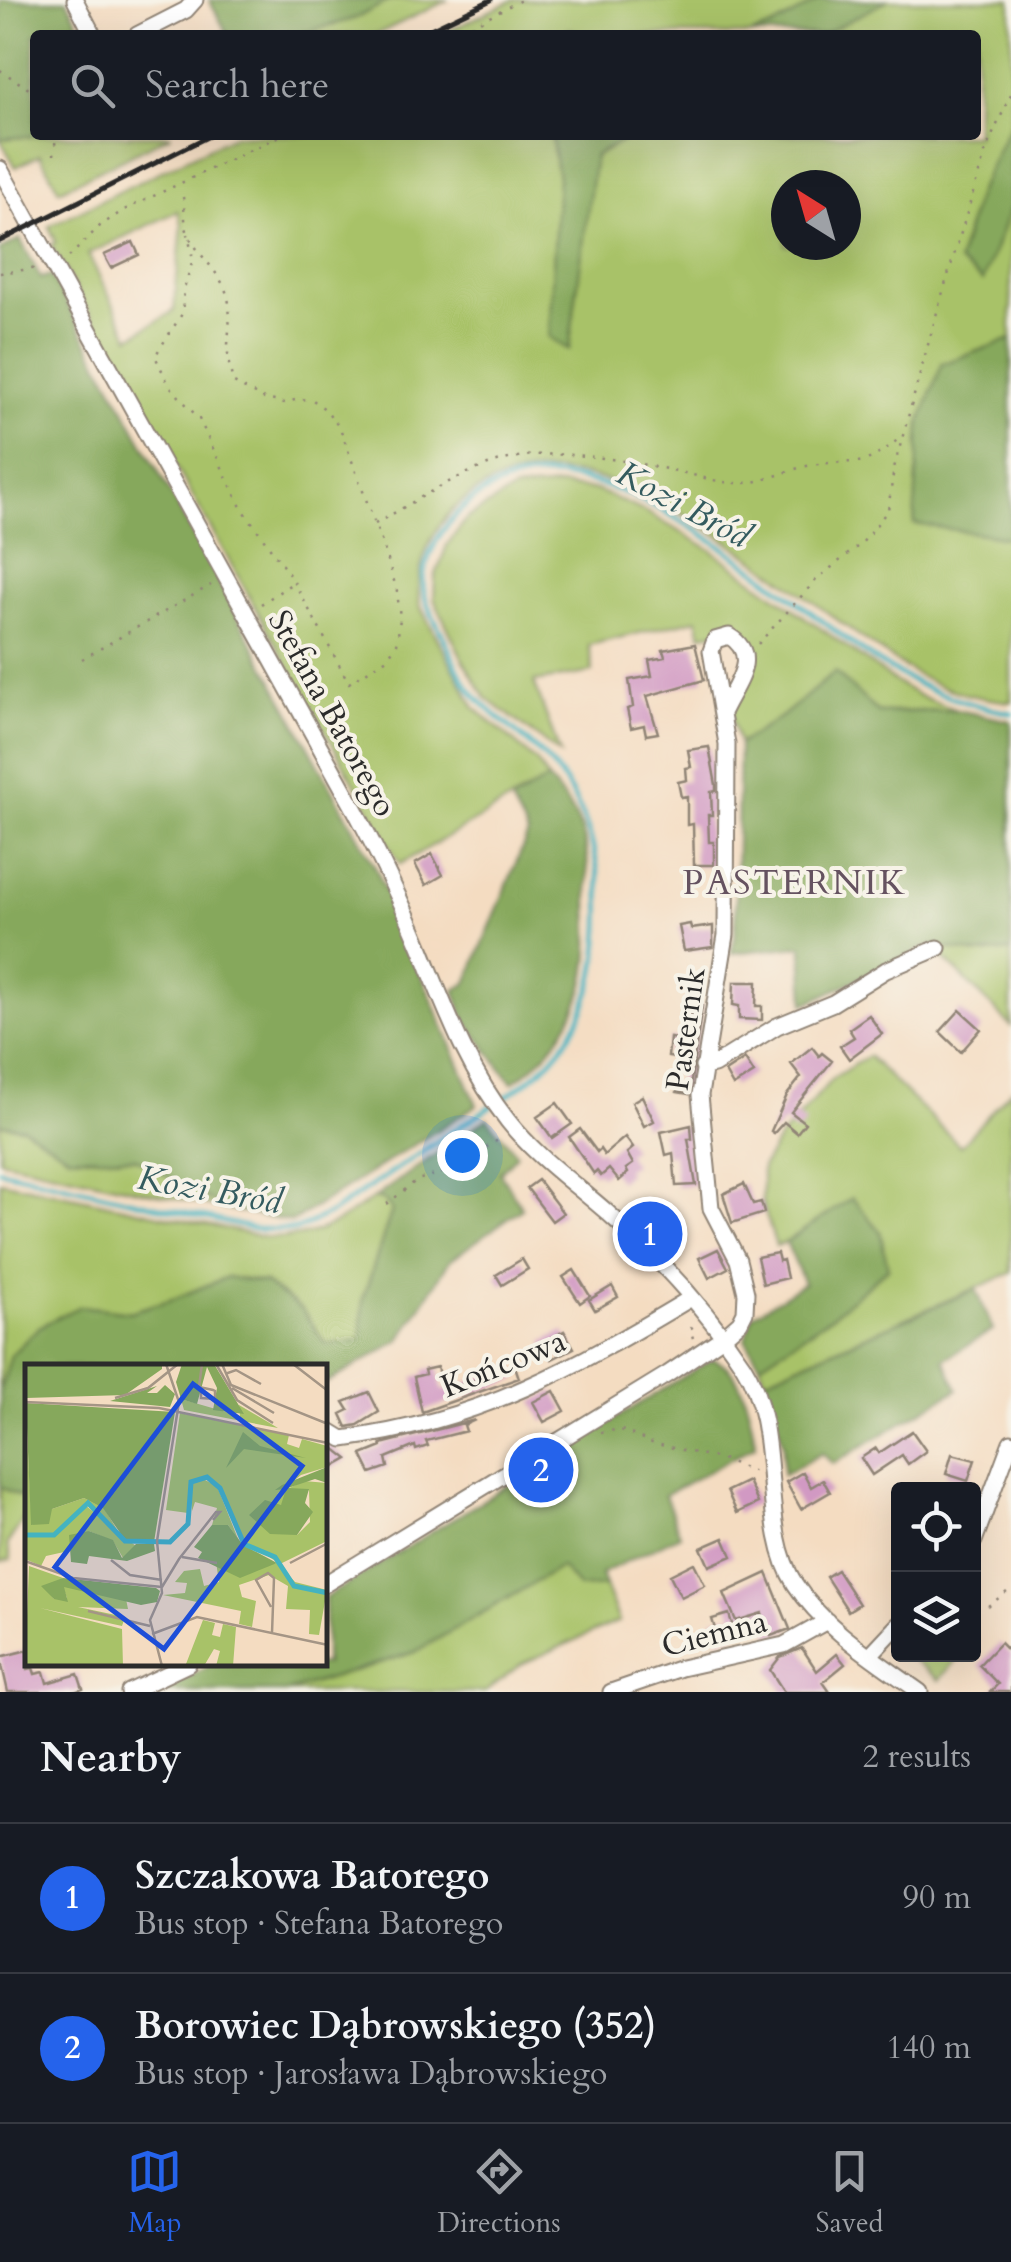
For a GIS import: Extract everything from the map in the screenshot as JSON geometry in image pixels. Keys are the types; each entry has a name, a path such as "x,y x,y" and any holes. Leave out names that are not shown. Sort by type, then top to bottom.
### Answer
{"street":[{"path":"75,0 90,30"},
{"path":"148,30 186,10 196,0"},
{"name":"Stefana Batorego","path":"0,169 385,866 454,1031 484,1088 534,1150 632,1235 724,1337 754,1385 773,1480 776,1526 789,1574 827,1621 920,1692"},
{"name":"Pasternik","path":"724,1337 745,1312 746,1293 738,1260 711,1208 700,1095 726,935 727,744 711,651 715,640 730,636 742,644 747,656"},
{"path":"722,713 747,656"},
{"path":"703,1067 714,1065 777,1026 833,1003 886,970 938,948"},
{"name":"Końcowa","path":"328,1430 343,1439 354,1438 480,1409 604,1350 690,1298"},
{"path":"328,1582 583,1428 724,1337"},
{"path":"981,1522 1011,1442"},
{"name":"Ciemna","path":"611,1692 681,1668 784,1645 827,1621"},
{"path":"870,1655 891,1632"},
{"path":"129,1692 182,1667"}],"path":[{"path":"462,30 522,0"},
{"path":"0,70 30,90"},
{"path":"747,656 817,579 862,543 888,510 894,468 987,147 1011,94"},
{"path":"54,155 56,140"},
{"path":"0,273 55,266 124,210 271,140"},
{"path":"183,197 188,234 192,260 182,314 155,356 168,386 199,419 240,506 294,582 349,682 387,658 397,644 400,618 398,590 340,428 313,400 285,403 264,399 234,383 228,366 229,305 224,286 188,234"},
{"path":"373,525 468,474 506,460 536,455 623,462 737,484 762,481 810,465 856,465 876,458 904,435"},
{"path":"82,659 227,577"},
{"path":"247,614 294,582"},
{"path":"387,1204 404,1188 462,1165 511,1125"},
{"path":"583,1428 594,1435 619,1429 652,1444 725,1460 773,1480"},
{"path":"988,1606 1011,1589"}],"green space":[{"path":"0,0 67,0 82,30 30,30 30,136 0,139"},
{"path":"209,0 390,0 356,18 314,30 225,30"},
{"path":"390,0 448,0 385,30 314,30 356,18"},
{"path":"513,0 820,0 764,30 450,30"},
{"path":"820,0 888,0 831,30 764,30"},
{"path":"888,0 1011,0 1011,122 977,194 958,262 983,280 1011,206 1011,339 942,364 914,523 1011,538 1011,702 963,693 917,675 758,562 696,522 633,490 572,473 513,476 459,504 440,526 422,564 420,606 475,708 536,761 548,779 400,864 51,245 56,242 49,226 225,140 552,140 558,178 624,140 981,140 981,30 831,30","holes":["178,211 182,225 174,311 130,337 88,254"]},
{"path":"1011,122 1011,206 983,281 958,262 977,194"},
{"path":"0,139 161,140 59,190 40,155 16,167"},
{"path":"552,140 624,140 595,155 569,350 549,337 558,178"},
{"path":"20,239 41,278 51,275 376,869 477,1105 292,1222 229,1210 135,1158 69,1156 23,1127 0,1124 0,250"},
{"path":"1011,339 1011,538 914,524 920,423 942,364"},
{"path":"559,486 596,490 646,512 710,549 897,683 957,710 784,715 739,744 732,713 748,677 752,652 749,644 735,634 701,634 697,619 589,645 593,672 534,682 560,754 486,698 434,599 435,577 447,545 467,518 514,490"},
{"path":"835,672 879,713 957,710 1011,721 1011,951 978,954 931,945 805,1004 802,946 731,953 735,937 739,744 784,715"},
{"path":"548,779 572,810 584,839 588,962 580,998 563,1031 540,1060 512,1083 465,1020 455,990 467,983 528,834 511,802"},
{"path":"931,945 978,954 1011,951 1011,1026"},
{"path":"868,1056 960,1146 1011,1090 1011,1273 765,1379 760,1364 833,1315 888,1268 786,1242 776,1246 762,1203 762,1167 778,1140 833,1078"},
{"path":"487,1118 517,1154 500,1173 522,1208 450,1260 400,1340 328,1382 328,1364 25,1364 25,1503 24,1498 0,1487 0,1392 11,1355 39,1327 80,1306 130,1312 227,1277 265,1283 302,1310 326,1344 361,1340 363,1299 392,1210 383,1200 374,1198"},
{"path":"0,1124 23,1127 69,1156 135,1158 229,1210 0,1160"},
{"path":"0,1181 264,1237 310,1234 374,1198 383,1200 392,1210 363,1299 362,1340 326,1344 302,1310 265,1283 227,1277 130,1312 80,1306 0,1392"},
{"path":"852,1198 880,1231 888,1268 833,1315 760,1364 745,1339 753,1315 804,1283 786,1242"},
{"path":"976,1289 993,1330 944,1359 958,1389 833,1464 822,1453 783,1475 783,1444 765,1379"},
{"path":"712,1359 732,1372 739,1383 756,1445 665,1495 680,1535 601,1574 605,1586 579,1588 561,1567 415,1652 285,1692 161,1692 207,1667 328,1667 328,1596"},
{"path":"0,1487 24,1498 25,1517 7,1544 11,1559 0,1562"},
{"path":"561,1567 579,1588 605,1586 619,1621 521,1664 485,1692 285,1692 415,1652"},
{"path":"917,1662 954,1662 939,1680"}],"building":[{"path":"133,242 139,255 111,268 104,255"},
{"path":"695,644 704,680 647,696 658,733 646,735 644,725 631,728 627,709 633,707 629,680 652,676 649,660 665,657 663,650"},
{"path":"709,747 716,785 716,791 711,792 712,815 708,815 714,865 694,865 693,824 687,825 687,796 681,797 678,782 687,780 686,768 691,767 688,750"},
{"path":"432,854 443,875 426,885 415,864"},
{"path":"690,924 691,929 713,926 713,947 684,951 679,926"},
{"path":"734,982 757,982 756,1006 762,1006 762,1020 739,1019 739,1006 733,1005"},
{"path":"694,1005 702,1006 689,1094 677,1092 681,1059 668,1057 670,1038 685,1040"},
{"path":"960,1010 981,1029 961,1052 940,1032"},
{"path":"869,1015 882,1034 849,1059 840,1046 854,1037 849,1029"},
{"path":"812,1047 819,1056 822,1053 832,1061 791,1112 805,1123 797,1133 784,1122 774,1133 771,1131 787,1095 801,1077 791,1064"},
{"path":"745,1059 754,1073 733,1086 725,1072"},
{"path":"642,1096 654,1121 644,1126 632,1102"},
{"path":"557,1103 572,1124 552,1138 537,1117"},
{"path":"691,1125 692,1139 688,1139 696,1185 676,1186 673,1153 666,1155 661,1132"},
{"path":"580,1129 597,1152 600,1149 604,1155 625,1137 633,1148 627,1153 633,1164 626,1169 628,1173 619,1181 609,1169 601,1176 597,1171 594,1174 569,1137"},
{"path":"538,1180 563,1213 552,1221 527,1188"},
{"path":"744,1184 753,1204 761,1202 764,1213 732,1223 723,1194"},
{"path":"718,1249 728,1268 709,1278 699,1258"},
{"path":"777,1253 787,1278 763,1284 757,1257"},
{"path":"522,1259 528,1269 502,1285 496,1275"},
{"path":"574,1270 590,1296 580,1303 563,1277"},
{"path":"612,1286 618,1297 595,1310 589,1300"},
{"path":"564,1331 574,1348 552,1359 543,1342"},
{"path":"515,1366 519,1378 422,1412 414,1377 425,1374 424,1370 437,1367 443,1391"},
{"path":"554,1391 565,1411 544,1422 533,1402"},
{"path":"369,1392 379,1412 347,1427 341,1414 349,1410 344,1402"},
{"path":"475,1420 464,1425 466,1431 426,1441 428,1446 416,1450 415,1446 386,1458 388,1467 371,1473 362,1455 382,1447 381,1444"},
{"path":"912,1431 926,1451 908,1464 902,1455 872,1475 861,1458 876,1448 879,1453"},
{"path":"328,1443 348,1459 328,1470"},
{"path":"952,1454 975,1460 968,1481 946,1474"},
{"path":"803,1472 811,1487 823,1480 830,1492 801,1509 786,1482"},
{"path":"748,1481 758,1503 737,1513 727,1491"},
{"path":"724,1538 732,1556 709,1566 701,1548"},
{"path":"694,1563 705,1585 681,1597 670,1575"},
{"path":"837,1570 859,1604 848,1611 826,1577"},
{"path":"767,1573 790,1629 771,1636 762,1613 736,1621 724,1593"},
{"path":"729,1614 735,1634 718,1639 712,1619"},
{"path":"1000,1643 1011,1654 1011,1692 990,1692 998,1684 979,1665"},
{"path":"802,1648 817,1671 837,1654 845,1664 823,1682 830,1692 784,1692 770,1670 780,1657"},
{"path":"25,1651 25,1667 33,1668 35,1674 44,1672 47,1683 78,1674 83,1689 8,1692 0,1657"}],"waterway":[{"name":"Kozi Bród","path":"0,1170 255,1229 296,1230 331,1213 510,1094 562,1048 585,1005 597,958 599,885 593,847 581,811 553,767 469,687 424,593 426,565 442,531 458,512 488,490 535,476 586,481 639,499 693,528 745,563 893,671 941,694 1011,713"}],"railway":[{"path":"428,30 491,0"},
{"path":"0,241 201,140"}],"place":[{"name":"Szczakowa Batorego","path":"650,1234"},
{"name":"Borowiec Dąbrowskiego (352)","path":"541,1470"}],"district":[{"name":"PASTERNIK","path":"795,882"}]}
